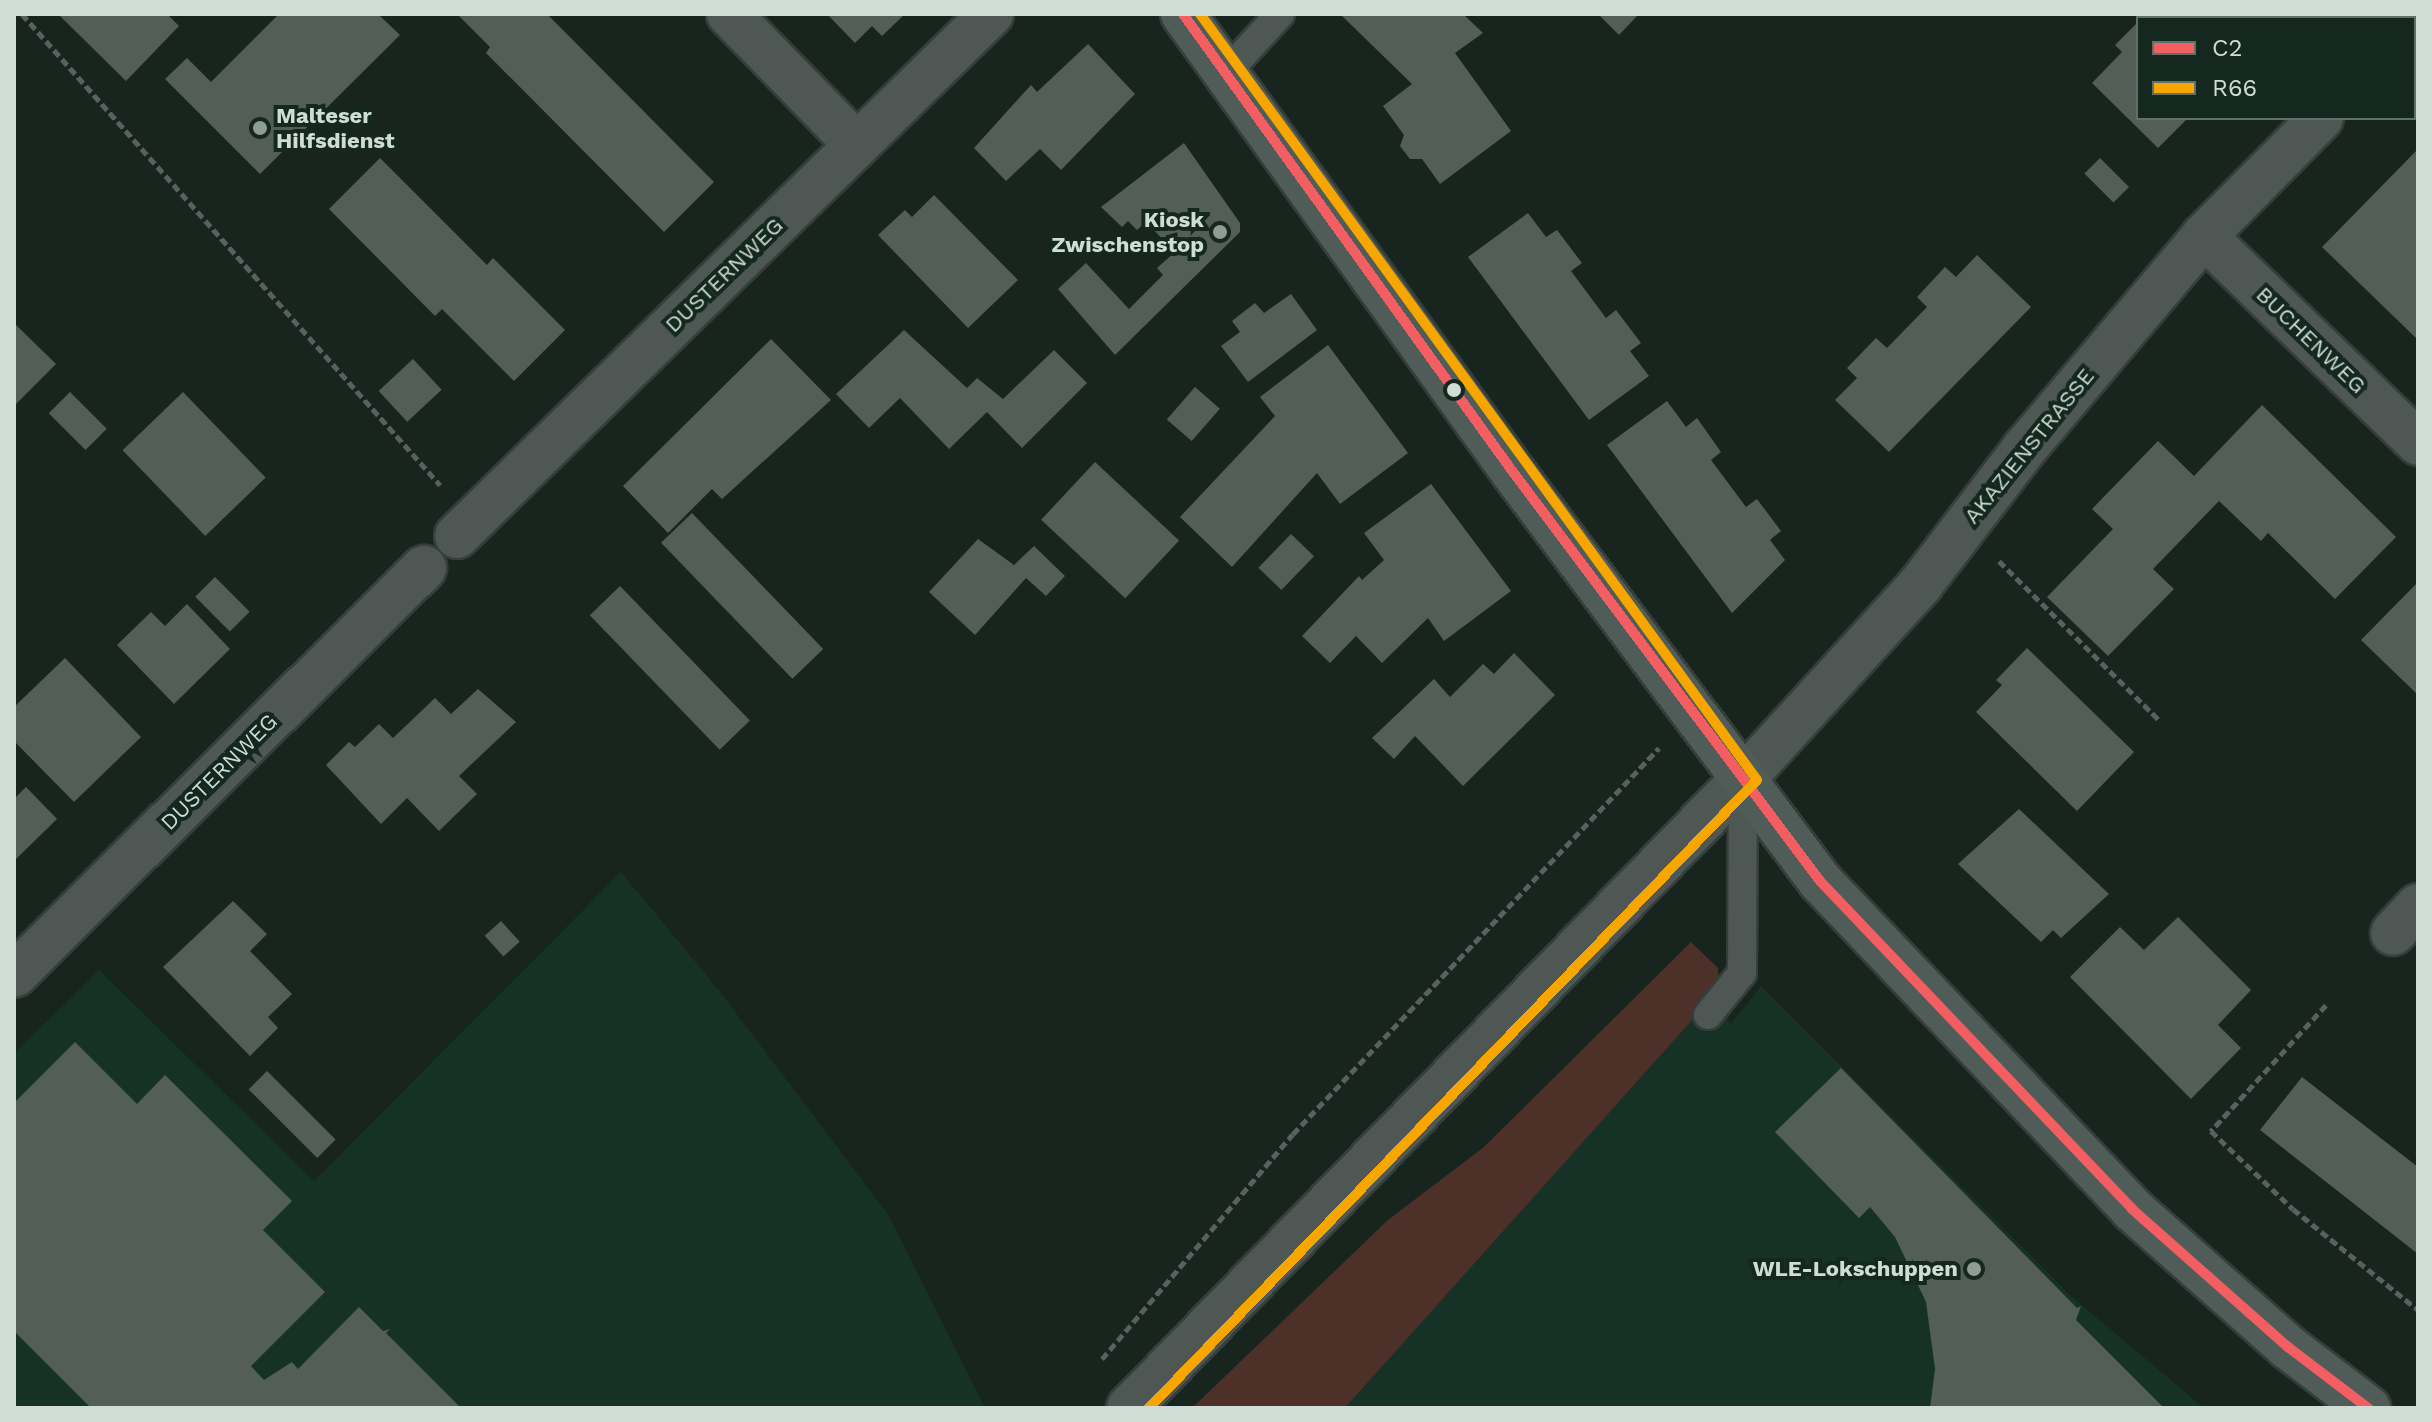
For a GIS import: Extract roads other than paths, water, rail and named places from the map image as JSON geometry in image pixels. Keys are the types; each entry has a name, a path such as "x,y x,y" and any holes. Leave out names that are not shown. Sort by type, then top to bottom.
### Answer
{"main road":[{"path":"1183,14 1693,715 1820,881 2132,1209 2288,1347 2368,1408"}],"street":[{"path":"729,14 857,145"},
{"name":"DUSTERNWEG","path":"465,529 991,14"},
{"name":"AKAZIENSTRASSE","path":"1129,1408 1743,779 1921,584 2025,448 2204,236 2319,120"},
{"name":"BUCHENWEG","path":"2204,236 2418,443"},
{"name":"DUSTERNWEG","path":"14,975 424,568"}],"lane":[{"path":"1226,73 1280,14"},
{"path":"1708,1015 1742,973 1743,779"}],"place":[{"name":"Malteser Hilfsdienst","path":"260,128"},
{"name":"Kiosk Zwischenstop","path":"1220,232"},
{"name":"WLE-Lokschuppen","path":"1974,1269"}]}
